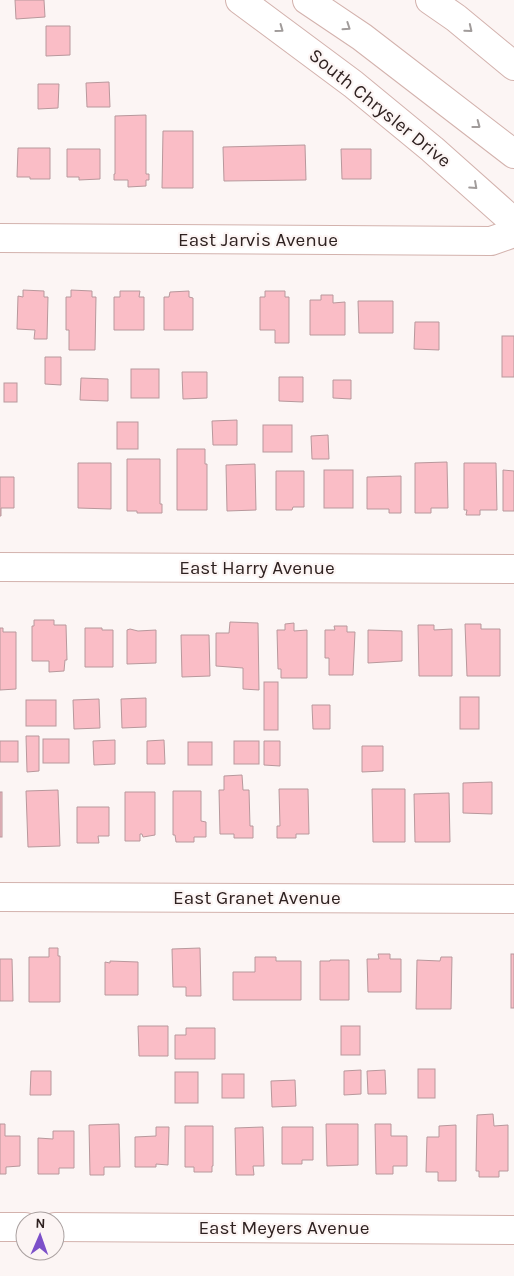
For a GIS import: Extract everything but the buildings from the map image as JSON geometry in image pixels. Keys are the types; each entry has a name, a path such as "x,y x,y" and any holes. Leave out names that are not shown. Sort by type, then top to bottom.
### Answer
{"main road":[{"name":"South Chrysler Drive","path":"240,0 353,84 432,149 514,222"},
{"path":"307,0 362,37 514,154"},
{"path":"430,0 456,18 514,66"},
{"name":"East Jarvis Avenue","path":"0,238 491,241 514,233"},
{"name":"East Harry Avenue","path":"0,567 514,569"},
{"name":"East Granet Avenue","path":"0,897 514,900"},
{"path":"0,1227 15,1227"},
{"name":"East Meyers Avenue","path":"65,1227 514,1230"}]}
